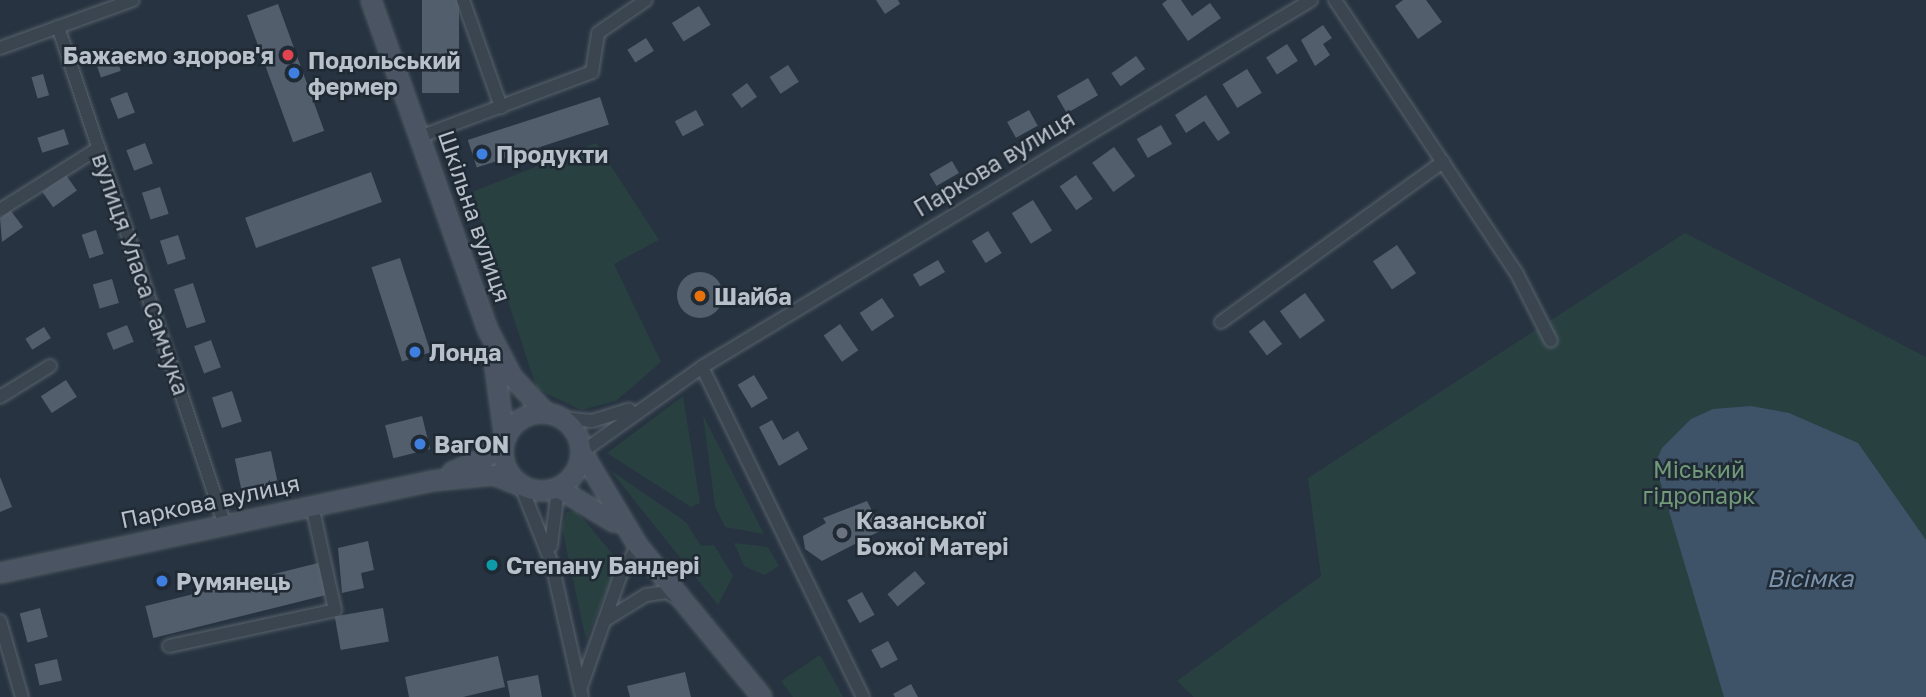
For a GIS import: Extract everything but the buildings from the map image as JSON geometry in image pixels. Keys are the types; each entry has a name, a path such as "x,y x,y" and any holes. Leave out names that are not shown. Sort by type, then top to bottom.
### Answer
{"main road":[{"name":"Шкільна вулиця","path":"370,0 422,136 488,330 505,408 505,439"},
{"name":"Шкільна вулиця","path":"488,330 512,377 555,415"},
{"path":"636,543 591,505 558,488 521,486 503,461 505,439 521,418 555,415 582,453 636,543 762,697"},
{"name":"Паркова вулиця","path":"431,481 487,457 505,439"},
{"path":"558,488 574,475 582,453"},
{"name":"Паркова вулиця","path":"0,572 224,522 431,481 494,475 521,486"}],"street":[{"path":"0,48 133,0"},
{"path":"464,0 502,107"},
{"path":"422,136 592,72 598,33 646,0"},
{"name":"Паркова вулиця","path":"639,407 1311,0"},
{"path":"1335,0 1516,272 1552,341"},
{"name":"вулиця Уласа Самчука","path":"58,27 224,522"},
{"path":"0,210 99,148"},
{"path":"1221,322 1443,162"},
{"path":"0,397 50,366"},
{"path":"702,368 863,697"},
{"path":"555,415 593,421 639,407"},
{"path":"582,453 639,407"},
{"path":"521,486 552,564 581,693"},
{"path":"552,564 558,488"},
{"path":"169,646 335,610 312,505"},
{"path":"581,693 604,621 636,543"},
{"path":"604,621 646,595 667,592 686,603"},
{"path":"0,621 22,697"}],"green space":[{"path":"596,143 659,240 614,264 661,362 616,401 581,410 537,389 472,192"},
{"name":"Міський гідропарк","path":"1685,233 1926,357 1926,697 1194,697 1177,681 1321,576 1308,478"},
{"path":"683,396 700,503 691,507 607,453"},
{"path":"703,415 764,534 725,527 715,506"},
{"path":"610,470 686,522 701,546 714,545 733,576 718,605"},
{"path":"576,510 615,557 613,577 586,640 562,528 567,512"},
{"path":"734,543 768,547 779,566 764,575 744,566"},
{"path":"820,655 843,697 793,697 781,681"}],"water":[{"name":"Вісімка","path":"1751,406 1789,413 1858,443 1926,540 1926,697 1724,697 1655,464 1662,448 1691,419 1713,409"}],"place":[{"name":"Бажаємо здоров'я","path":"288,55"},
{"name":"Подольський фермер","path":"294,73"},
{"name":"Продукти","path":"482,154"},
{"name":"Шайба","path":"700,296"},
{"name":"Лонда","path":"415,352"},
{"name":"ВагON","path":"420,444"},
{"name":"Казанської Божої Матері","path":"842,533"},
{"name":"Степану Бандері","path":"492,565"},
{"name":"Румянець","path":"162,581"}]}
